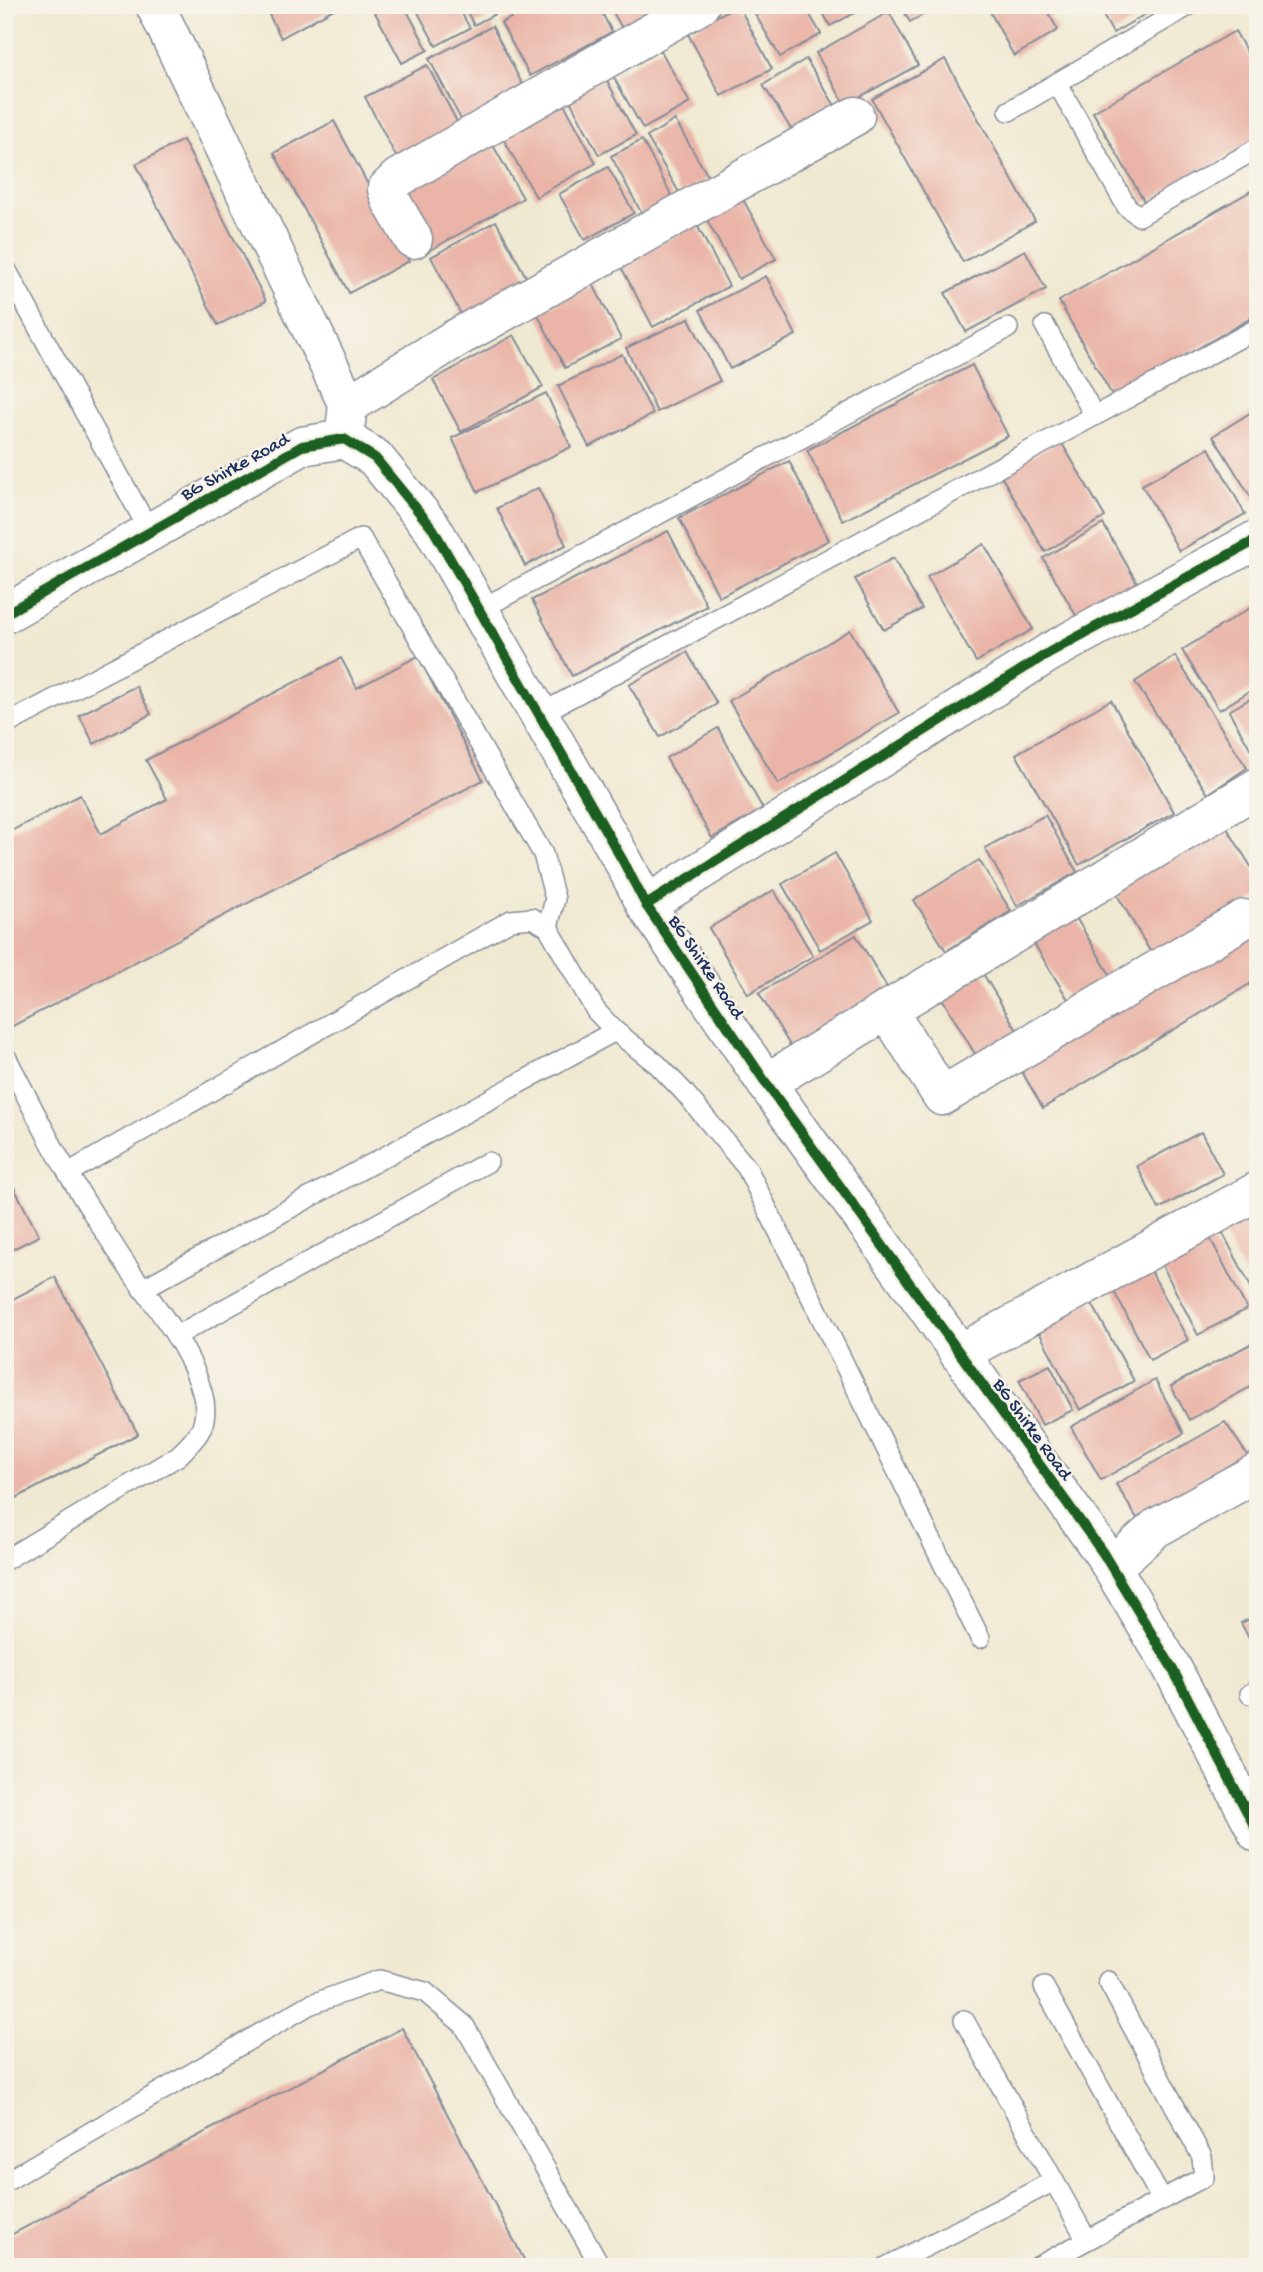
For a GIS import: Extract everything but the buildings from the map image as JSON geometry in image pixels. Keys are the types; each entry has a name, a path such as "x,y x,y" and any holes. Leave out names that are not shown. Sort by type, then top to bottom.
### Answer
{"street":[{"path":"155,5 346,422 453,340 855,116"},
{"path":"412,239 391,201 387,188 398,178 700,5"},
{"name":"BG Shirke Road","path":"5,614 346,422 433,529 646,905 766,1083 1112,1567 1171,1666 1258,1833"},
{"path":"646,905 1050,652 1258,539"},
{"path":"766,1083 1258,787"},
{"path":"887,1010 942,1096 1244,919"},
{"path":"959,1354 1258,1191"},
{"path":"1112,1567 1156,1528 1258,1472"}],"lane":[{"path":"1009,111 1190,5"},
{"path":"1057,83 1127,207 1139,216 1258,148"},
{"path":"5,267 150,532"},
{"path":"1045,326 1094,415"},
{"path":"479,610 1008,328"},
{"path":"538,715 1258,328"},
{"path":"5,724 360,538 543,854 555,898 548,927"},
{"path":"68,1173 511,920 532,918 548,927 596,1011 684,1092 747,1168 980,1639"},
{"path":"142,1289 615,1031"},
{"path":"5,1055 68,1173 142,1289 176,1336 203,1397 204,1418 198,1437 177,1456 5,1560"},
{"path":"176,1336 488,1162"},
{"path":"5,2182 309,2005 379,1980 425,1992 464,2025 601,2267"},
{"path":"1037,2267 1204,2177 1202,2157 1108,1981"},
{"path":"1044,1987 1162,2200"},
{"path":"964,2020 1087,2240"},
{"path":"886,2267 1054,2181"}],"cycle path":[{"path":"5,614 302,446 344,439 375,458 433,529 646,905 766,1083 1103,1553 1171,1666 1258,1833"},
{"path":"646,905 1050,652 1258,539"}]}
